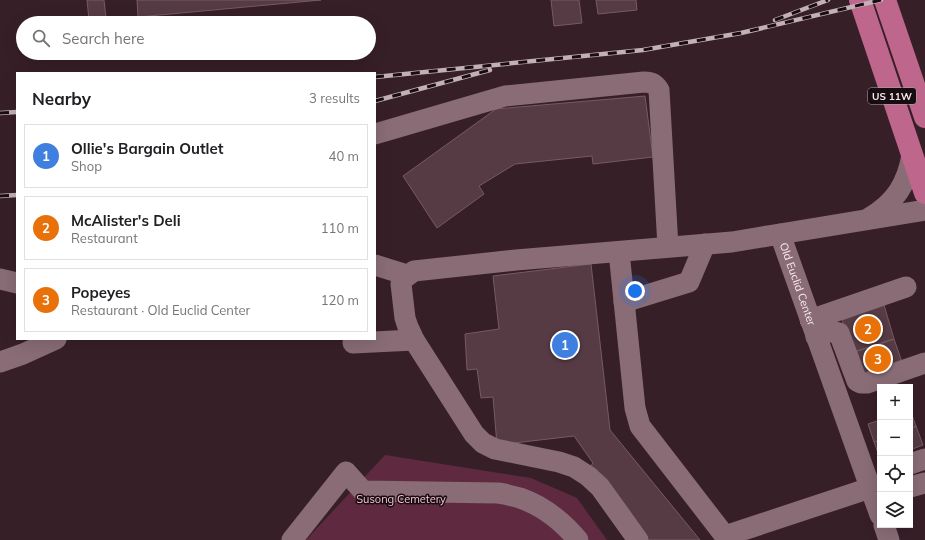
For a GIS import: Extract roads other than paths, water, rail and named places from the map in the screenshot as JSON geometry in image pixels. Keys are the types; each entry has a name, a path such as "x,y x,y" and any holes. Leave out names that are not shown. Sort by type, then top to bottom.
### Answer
{"main road":[{"name":"US 11W","path":"860,0 925,193"},
{"name":"US 11W","path":"885,0 925,116"}],"street":[{"path":"376,134 505,96 651,82 659,90 668,247"},
{"path":"863,221 879,212 889,204 899,191 907,177 912,155"},
{"path":"780,234 925,210"},
{"name":"Old Euclid Center","path":"407,275 414,271 422,270 516,260 732,242 780,234 813,328 877,485"},
{"path":"624,302 689,282 705,244"},
{"path":"619,252 635,408 640,426 727,538 877,485"},
{"path":"376,265 407,275 401,284 405,318 414,340 474,434 495,450 559,462 574,467 588,476 600,487 638,540"},
{"path":"0,279 16,283"},
{"path":"813,328 906,287"},
{"path":"813,328 827,332 833,331 839,333 857,381 862,383 867,383 925,363"},
{"path":"0,362 23,354 54,340"},
{"path":"353,343 414,340"},
{"path":"913,463 925,459"},
{"path":"292,540 346,472 363,492 498,493 519,498 534,504 553,515 578,540"},
{"path":"913,486 925,482"},
{"path":"885,528 889,540"}],"railway":[{"path":"775,20 828,0"},
{"path":"376,77 643,50 741,33 881,0"},
{"path":"376,101 490,70"},
{"path":"0,113 16,112"},
{"path":"0,196 16,195"}],"place":[{"name":"McAlister's Deli","path":"868,329"},
{"name":"Ollie's Bargain Outlet","path":"565,345"},
{"name":"Popeyes","path":"878,359"}],"park label":[{"name":"Susong Cemetery","path":"401,499"}]}
